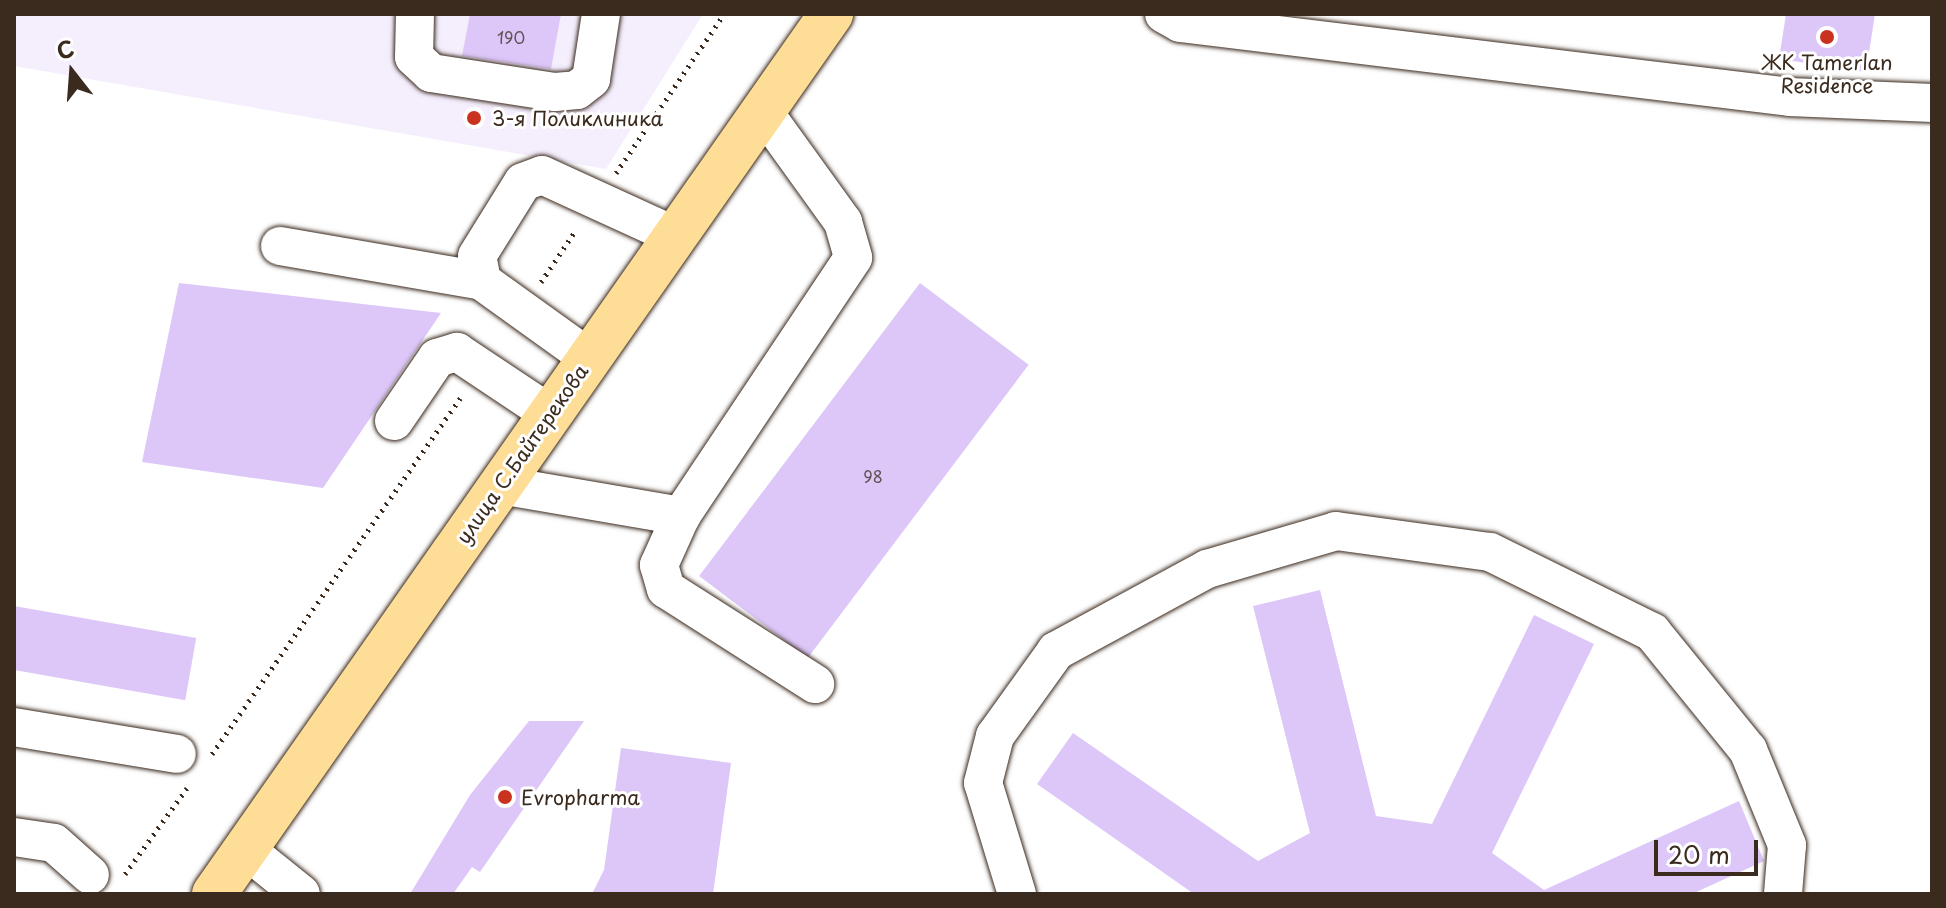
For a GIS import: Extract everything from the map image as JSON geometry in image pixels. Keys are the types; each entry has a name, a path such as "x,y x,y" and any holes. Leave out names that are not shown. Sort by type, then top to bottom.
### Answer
{"main road":[{"name":"улица С.Байтерекова","path":"214,894 831,14"}],"lane":[{"path":"415,14 414,57 431,73 555,92 577,90 591,79 601,14"},
{"path":"1164,14 1180,23 1775,95 1932,103"},
{"path":"763,111 843,222 853,258 681,516 659,565 666,589 815,684"},
{"path":"482,281 477,256 523,182 542,175 600,196 675,236"},
{"path":"280,246 482,281 589,358"},
{"path":"394,421 437,358 457,352 550,414"},
{"path":"500,485 681,516"},
{"path":"1017,894 983,783 995,736 1056,651 1207,569 1336,531 1490,552 1652,632 1748,750 1787,845 1783,894"},
{"path":"14,727 193,764"},
{"path":"14,837 54,843 104,879"},
{"path":"244,848 301,894"}],"path":[{"path":"521,311 724,14"},
{"path":"104,879 193,764 481,368"}],"shaded area":[{"name":"3-я Поликлиника","path":"14,14 703,14 606,169 14,66"}],"building":[{"path":"470,14 561,14 551,69 462,56"},
{"name":"ЖК Tamerlan Residence","path":"1786,14 1875,14 1866,72 1779,59"},
{"path":"179,283 441,313 323,488 142,462"},
{"path":"920,283 1029,365 808,658 699,576"},
{"path":"1320,590 1376,816 1432,824 1534,615 1594,644 1492,853 1544,890 1739,801 1764,861 1692,894 1194,894 1037,784 1073,733 1258,861 1310,833 1253,606"},
{"path":"14,606 196,638 185,700 14,670"},
{"path":"529,721 584,721 480,872 472,867 453,894 410,894 470,795"},
{"path":"621,748 731,763 713,894 592,894 604,870"}],"place":[{"name":"ЖК Tamerlan Residence","path":"1827,37"},
{"name":"3-я Поликлиника","path":"474,118"},
{"name":"Evropharma","path":"505,797"}]}
